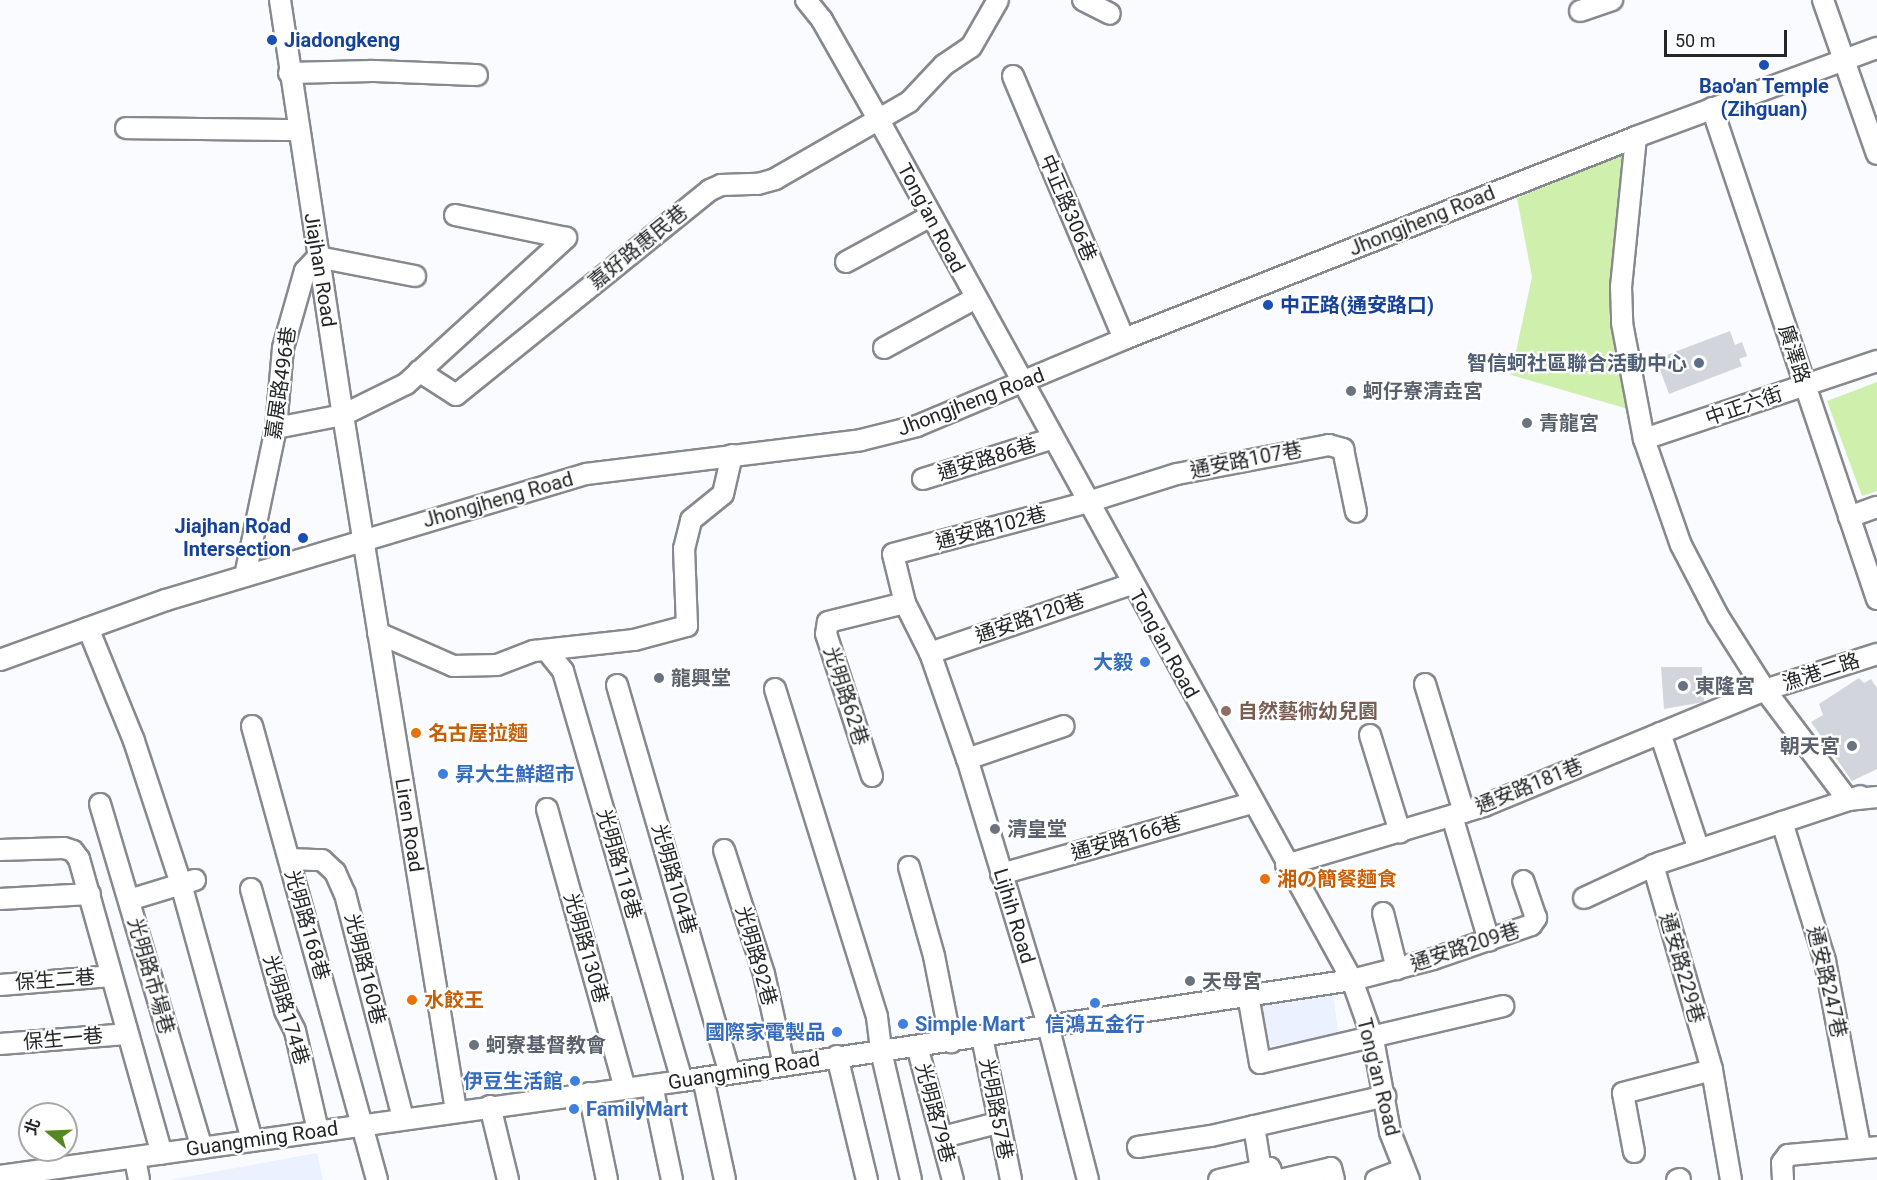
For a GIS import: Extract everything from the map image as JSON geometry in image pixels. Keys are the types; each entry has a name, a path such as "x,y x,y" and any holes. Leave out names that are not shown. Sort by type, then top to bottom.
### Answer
{"street":[{"name":"Jiajhan Road","path":"280,0 297,130 363,539"},
{"name":"Tong'an Road","path":"806,0 822,20 880,122 929,218 1023,383 1051,439 1352,980 1372,1039 1385,1096 1390,1132 1407,1175"},
{"path":"880,122 909,102 944,65 971,46 998,0"},
{"path":"1083,0 1110,14"},
{"path":"1580,11 1612,0"},
{"path":"1823,0 1877,154"},
{"name":"Jhongjheng Road","path":"0,660 245,576 586,474 861,440 918,426 1124,339 1636,137 1877,48"},
{"path":"289,73 372,71 477,75"},
{"name":"中正路306巷","path":"1013,76 1124,339"},
{"name":"廣澤路","path":"1712,108 1877,599"},
{"name":"嘉好路惠民巷","path":"419,371 456,395 710,190 721,185 758,184 775,179 880,122"},
{"path":"126,128 297,130"},
{"path":"1636,137 1622,314 1644,439 1681,545 1718,616 1765,690 1848,800"},
{"path":"276,428 343,415 406,384 566,237 455,215"},
{"path":"846,262 929,218"},
{"path":"318,257 416,276"},
{"name":"嘉展路496巷","path":"245,576 276,428 287,330 305,271 318,257"},
{"path":"884,348 975,299"},
{"name":"中正六街","path":"1644,439 1877,361"},
{"name":"通安路86巷","path":"923,479 1051,439"},
{"name":"通安路107巷","path":"1088,502 1177,474 1329,445 1343,449 1356,512"},
{"path":"378,633 453,666 496,665 547,651 634,640 687,626 684,549 691,520 723,494 732,455"},
{"name":"通安路102巷","path":"893,554 1088,502"},
{"path":"1849,517 1877,507"},
{"name":"Liren Road","path":"363,539 456,1110"},
{"name":"Lijhih Road","path":"893,554 905,603 930,653 967,759 1048,1025 1088,1180"},
{"name":"通安路120巷","path":"930,653 1131,584"},
{"name":"光明路62巷","path":"872,777 827,628 828,622 905,603"},
{"path":"88,628 188,881 252,1140"},
{"name":"光明路118巷","path":"547,651 563,671 682,1081"},
{"name":"漁港二路","path":"1765,690 1877,654"},
{"path":"1425,684 1489,941"},
{"name":"光明路104巷","path":"617,685 730,1073"},
{"name":"光明路79巷","path":"774,689 874,1006 880,1051 911,1180"},
{"name":"通安路181巷","path":"1286,865 1458,814 1765,690"},
{"name":"光明路168巷","path":"252,726 364,1124 377,1180"},
{"path":"967,759 1064,726"},
{"path":"1660,733 1699,850"},
{"path":"1370,735 1400,832"},
{"path":"1584,898 1653,865 1877,790"},
{"path":"1848,800 1877,797"},
{"name":"通安路166巷","path":"1001,874 1252,803"},
{"name":"光明路市場巷","path":"100,804 202,1148"},
{"name":"光明路130巷","path":"547,809 625,1088"},
{"name":"通安路247巷","path":"1782,822 1825,961 1869,1146"},
{"path":"0,850 73,851 90,894 126,1034 162,1154"},
{"name":"光明路92巷","path":"724,850 764,974 784,1064"},
{"name":"光明路160巷","path":"289,859 322,860 335,872 345,894 403,1118"},
{"name":"通安路229巷","path":"1653,865 1712,1070"},
{"path":"909,867 934,956 951,1042"},
{"path":"129,900 188,881"},
{"name":"通安路209巷","path":"1352,980 1489,941 1534,922 1523,881"},
{"name":"光明路174巷","path":"251,890 285,1011 295,1030 318,1131"},
{"path":"0,899 90,894"},
{"path":"1383,913 1397,969"},
{"name":"保生二巷","path":"0,985 111,976"},
{"name":"Guangming Road","path":"0,1176 135,1159 456,1110 703,1078 1352,980"},
{"path":"1248,995 1260,1063 1372,1039 1503,1006"},
{"name":"保生一巷","path":"0,1044 126,1034"},
{"name":"光明路57巷","path":"982,1037 997,1123 1011,1180"},
{"name":"光明路79巷","path":"917,1046 953,1180"},
{"path":"837,1056 867,1180"},
{"path":"1634,1152 1623,1092 1712,1070 1730,1174"},
{"path":"703,1078 725,1180"},
{"path":"652,1085 672,1180"},
{"path":"589,1093 607,1180"},
{"path":"1138,1147 1254,1126 1385,1096"},
{"path":"490,1106 508,1180"},
{"path":"943,1137 997,1123"},
{"path":"1219,1180 1268,1175 1254,1126"},
{"path":"1783,1180 1782,1163 1788,1155 1869,1146"},
{"path":"135,1159 139,1180"},
{"path":"1280,1180 1331,1168 1334,1180"},
{"path":"1376,1180 1407,1175"}],"shaded area":[{"path":"1333,991 1339,1038 1261,1047 1256,1001"},
{"path":"317,1153 323,1180 170,1180"}],"green space":[{"path":"1625,153 1611,292 1628,409 1511,375 1532,277 1517,198"},
{"path":"1877,382 1877,491 1862,496 1827,401"}],"building":[{"name":"智信蚵社區聯合活動中心","path":"1730,331 1735,345 1742,342 1747,356 1739,359 1742,366 1669,394 1656,359"},
{"name":"東隆宮","path":"1661,667 1702,667 1704,702 1664,709"},
{"name":"朝天宮","path":"1859,678 1864,683 1871,679 1877,688 1877,769 1852,781 1811,722 1823,715 1819,704"}],"place":[{"name":"Jiadongkeng","path":"272,40"},
{"name":"Bao'an Temple (Zihguan)","path":"1764,65"},
{"name":"中正路(通安路口)","path":"1268,305"},
{"name":"智信蚵社區聯合活動中心","path":"1699,363"},
{"name":"蚵仔寮清垚宮","path":"1351,391"},
{"name":"青龍宮","path":"1527,423"},
{"name":"Jiajhan Road Intersection","path":"303,538"},
{"name":"大毅","path":"1145,662"},
{"name":"龍興堂","path":"659,678"},
{"name":"東隆宮","path":"1683,686"},
{"name":"自然藝術幼兒園","path":"1226,711"},
{"name":"名古屋拉麵","path":"416,733"},
{"name":"朝天宮","path":"1852,746"},
{"name":"昇大生鮮超市","path":"443,774"},
{"name":"清皇堂","path":"995,829"},
{"name":"湘の簡餐麵食","path":"1265,879"},
{"name":"天母宮","path":"1190,981"},
{"name":"水餃王","path":"412,1000"},
{"name":"信鴻五金行","path":"1095,1003"},
{"name":"Simple Mart","path":"903,1024"},
{"name":"國際家電製品","path":"837,1032"},
{"name":"蚵寮基督教會","path":"474,1045"},
{"name":"伊豆生活館","path":"575,1081"},
{"name":"FamilyMart","path":"574,1109"}]}
